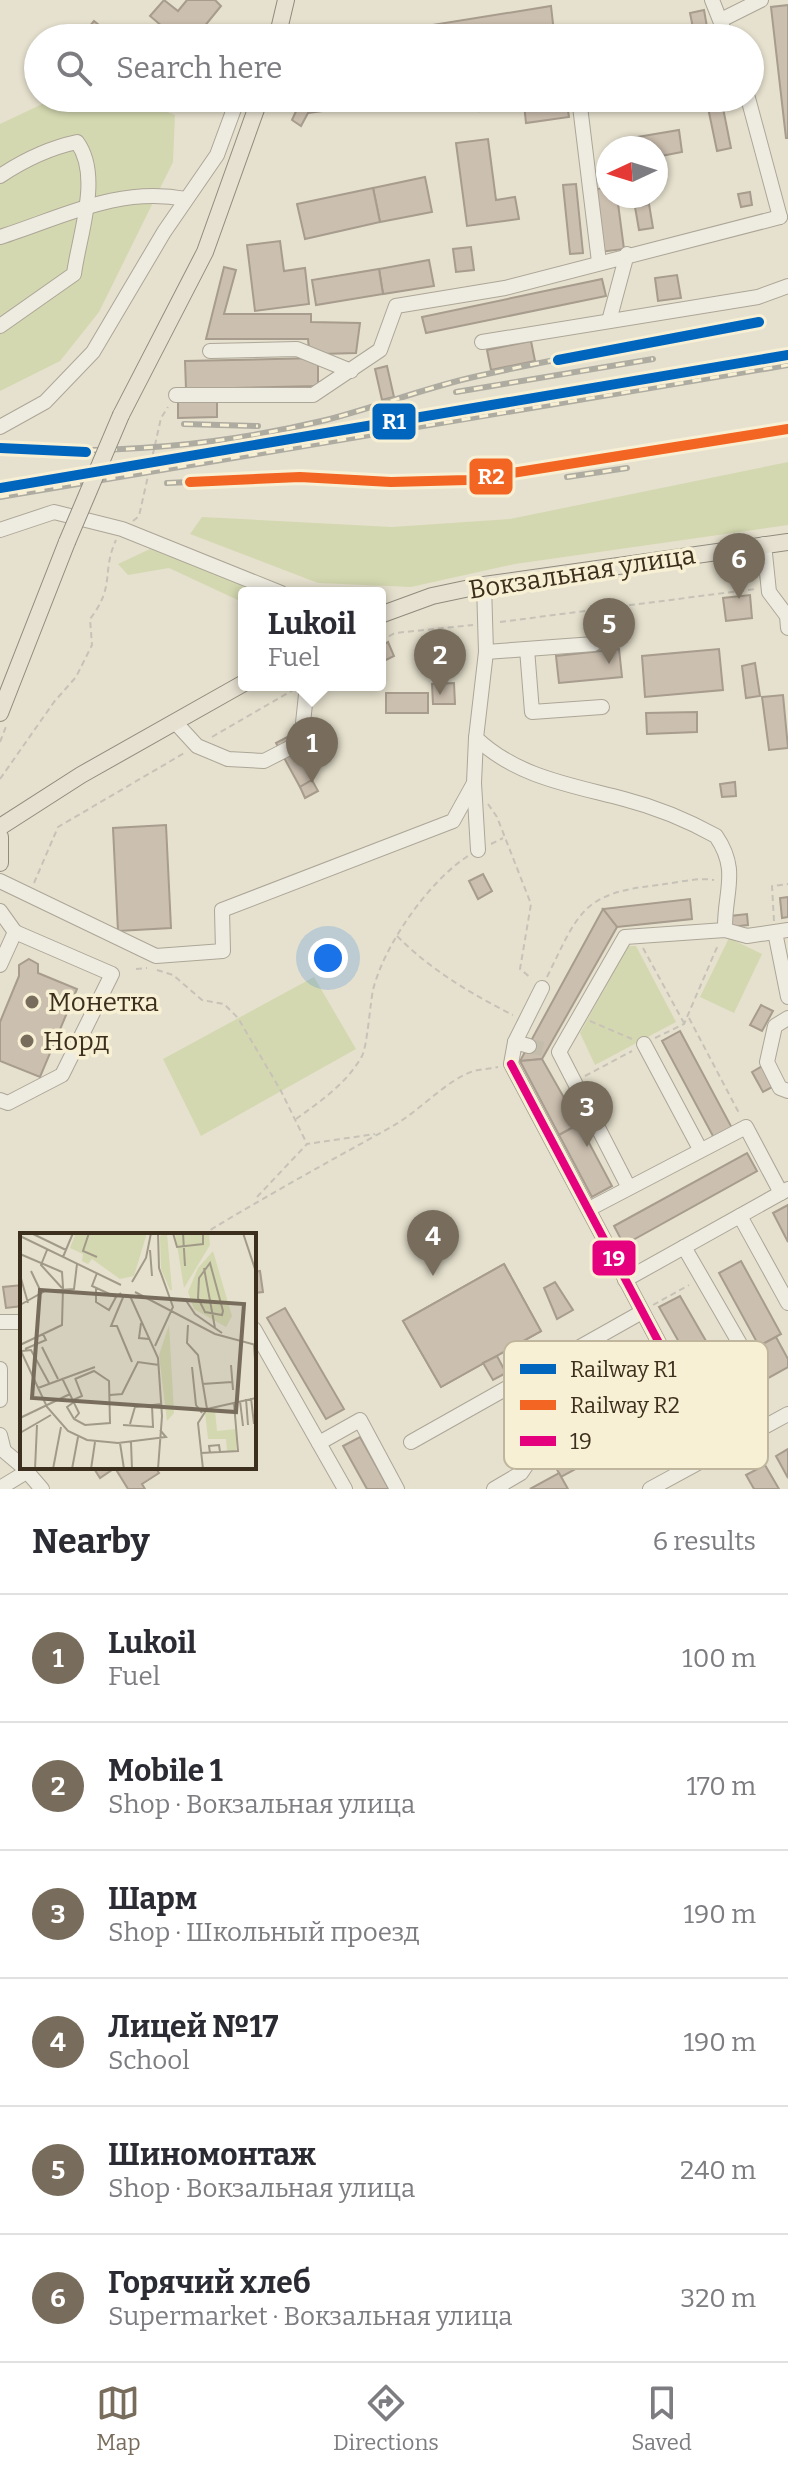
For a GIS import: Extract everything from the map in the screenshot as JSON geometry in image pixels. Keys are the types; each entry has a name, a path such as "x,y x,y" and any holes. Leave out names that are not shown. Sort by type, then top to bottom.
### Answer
{"main road":[{"path":"280,24 286,0"},
{"path":"0,713 121,415 205,252 255,112"},
{"name":"Вокзальная улица","path":"386,613 432,596 484,585 788,542"},
{"path":"0,827 238,686"},
{"path":"0,837 0,863"}],"street":[{"path":"712,0 722,24"},
{"path":"721,20 761,0"},
{"path":"0,427 45,402 93,352 186,199 217,155 233,112"},
{"path":"581,112 599,262"},
{"path":"176,395 313,395 380,350 396,306 505,288 627,254 784,219 752,112"},
{"path":"0,176 23,161 77,142 86,155 87,205 74,274 0,326"},
{"path":"0,237 87,205 123,196 157,193 186,199"},
{"path":"609,321 627,254"},
{"path":"457,279 458,295"},
{"path":"482,342 758,297 788,286"},
{"path":"210,351 297,349 351,371"},
{"path":"0,530 54,512 122,529 266,587"},
{"path":"764,544 769,587 788,620"},
{"path":"478,850 474,783 486,652 484,585"},
{"path":"486,652 594,644"},
{"path":"527,649 532,712 602,707"},
{"path":"175,722 197,746 228,759 264,761 301,742 304,691"},
{"path":"476,738 505,762 534,775 628,800 716,836 724,848 732,885 725,909 725,930"},
{"path":"0,881 27,897 156,956 223,951 222,910 453,821 474,783"},
{"path":"0,911 15,932 112,974 62,1075 8,1103 0,1100"},
{"path":"628,1186 573,1082 553,1051 579,1016 625,937 725,930 747,936 781,931 788,997"},
{"path":"0,965 15,932"},
{"path":"542,988 526,1020 522,1044 511,1064 657,1341"},
{"path":"788,1018 775,1026 767,1062 780,1088 788,1091"},
{"path":"644,1044 700,1149"},
{"path":"589,1209 746,1127 784,1191 625,1280"},
{"path":"740,1216 788,1303"},
{"path":"684,1247 738,1341"},
{"path":"590,1341 642,1312"},
{"path":"256,1333 345,1489"},
{"path":"0,1369 0,1400"},
{"path":"411,1442 504,1390"},
{"path":"768,1425 788,1414"},
{"path":"319,1443 360,1420 397,1489"},
{"path":"0,1435 4,1451 20,1465"},
{"path":"0,1488 23,1469"},
{"path":"25,1469 42,1489"},
{"path":"494,1489 524,1469"},
{"path":"650,1489 686,1469"}],"path":[{"path":"0,779 54,702 76,677 92,645 90,619 105,600 109,561 122,529 139,516 161,418 176,395"},
{"path":"386,638 395,633 769,587"},
{"path":"27,897 58,827 293,691"},
{"path":"474,783 497,817 531,904 520,969 542,988 571,927 587,906 606,893 710,879 732,885"},
{"path":"296,1119 349,1077 365,1052 365,1032 374,985 397,936 450,868 478,850"},
{"path":"781,931 772,886 788,884"},
{"path":"573,1082 684,1024 725,930"},
{"path":"397,936 427,964 460,986 526,1020"},
{"path":"637,936 684,1024"},
{"path":"136,969 154,967 164,975 173,975 202,1000 224,1004 238,1018 307,1144"},
{"path":"579,1016 644,1044"},
{"path":"688,1016 746,1127"},
{"path":"254,1200 316,1171 472,1071 511,1064"},
{"path":"206,1233 239,1215 307,1144 376,1134"},
{"path":"642,1312 702,1278"}],"green space":[{"path":"25,112 167,112 175,115 173,162 99,312 60,361 0,391 0,124"},
{"path":"788,462 788,525 515,564 411,587 318,583 190,534 202,517 392,527 510,519"},
{"path":"150,549 250,587 238,587 238,600 169,568 128,575 118,564"},
{"path":"729,938 762,954 734,1013 700,997"},
{"path":"628,946 636,946 676,1022 595,1065 580,1033"},
{"path":"314,977 356,1049 201,1136 163,1059"}],"building":[{"path":"164,0 178,11 187,0 215,0 221,6 206,24 159,24 150,16"},
{"path":"788,5 788,138 786,138 771,7"},
{"path":"551,6 553,24 439,24"},
{"path":"704,10 706,24 692,24 690,13"},
{"path":"296,112 315,112 308,113 301,126 292,120"},
{"path":"525,112 568,112 569,117 526,123"},
{"path":"709,112 724,112 731,148 717,151"},
{"path":"679,130 682,152 668,155 668,136 643,136"},
{"path":"488,139 496,200 515,197 519,219 467,226 456,143"},
{"path":"425,177 432,212 380,222 373,188"},
{"path":"576,184 583,253 570,254 563,185"},
{"path":"373,188 380,222 305,239 297,204"},
{"path":"596,189 596,208 619,208 624,249 600,252 592,190"},
{"path":"750,192 752,205 741,207 738,194"},
{"path":"635,208 650,208 653,228 639,230"},
{"path":"280,241 284,271 305,268 309,304 255,311 247,245"},
{"path":"471,247 474,270 456,272 453,249"},
{"path":"429,260 434,286 383,294 379,269"},
{"path":"224,267 236,270 224,314 311,314 311,322 360,323 356,353 321,354 309,349 308,339 206,339"},
{"path":"379,269 383,294 316,305 312,280"},
{"path":"677,275 681,298 658,301 655,278"},
{"path":"602,279 606,296 426,333 422,317"},
{"path":"531,341 535,361 491,370 487,350"},
{"path":"318,358 318,386 186,389 185,361"},
{"path":"387,366 394,397 382,400 375,369"},
{"path":"178,401 217,401 217,417 178,418"},
{"path":"750,595 752,618 726,621 723,598"},
{"path":"386,643 394,656 386,660"},
{"path":"619,649 622,677 559,683 556,656"},
{"path":"719,649 723,690 645,697 642,656"},
{"path":"755,663 760,696 746,698 742,666"},
{"path":"454,683 455,704 433,704 432,684"},
{"path":"386,693 428,693 428,713 386,713"},
{"path":"783,695 788,748 769,750 762,697"},
{"path":"697,712 697,732 647,734 646,713"},
{"path":"289,736 312,780 300,787 276,743"},
{"path":"312,780 318,791 305,798 300,787"},
{"path":"735,782 736,796 722,797 720,784"},
{"path":"166,825 171,928 118,931 113,828"},
{"path":"483,874 492,891 478,899 469,881"},
{"path":"788,897 788,917 782,918 780,898"},
{"path":"690,899 692,919 617,927 603,909"},
{"path":"603,909 617,927 542,1059 520,1061"},
{"path":"747,914 748,925 731,927 730,916"},
{"path":"29,959 38,964 38,973 77,989 40,1077 0,1061 0,1022 19,976 19,965"},
{"path":"761,1005 773,1011 762,1031 750,1025"},
{"path":"680,1031 732,1128 714,1138 662,1041"},
{"path":"542,1059 579,1124 559,1135 520,1061"},
{"path":"764,1065 776,1085 763,1092 752,1072"},
{"path":"579,1124 612,1186 592,1197 559,1135"},
{"path":"747,1153 757,1171 624,1245 614,1226"},
{"path":"788,1205 788,1242 773,1213"},
{"path":"741,1261 781,1334 768,1341 756,1341 719,1273"},
{"path":"504,1264 541,1331 523,1341 504,1341 504,1352 441,1387 403,1321","holes":["492,1290 509,1319 465,1345 449,1315"]},
{"path":"504,1264 541,1331 523,1341 504,1341 504,1352 441,1387 403,1321"},
{"path":"260,1271 263,1292 256,1293 256,1272"},
{"path":"555,1282 573,1310 557,1319 544,1288"},
{"path":"20,1285 20,1306 6,1308 3,1287"},
{"path":"680,1296 706,1341 678,1341 659,1307"},
{"path":"285,1308 344,1409 326,1419 267,1318"},
{"path":"776,1337 788,1359 788,1367 768,1378 768,1341"},
{"path":"497,1356 504,1374 493,1380 483,1363"},
{"path":"360,1437 389,1489 367,1489 343,1446"},
{"path":"788,1449 788,1478 776,1456"},
{"path":"94,1469 114,1469 100,1478"},
{"path":"116,1469 156,1469 159,1473 142,1484 145,1489 128,1489"},
{"path":"557,1469 576,1469 561,1477"},
{"path":"757,1469 767,1469 779,1489 754,1489 746,1475"},
{"path":"559,1473 568,1489 530,1489"}],"tunnel":[{"path":"529,1046 548,1050"}],"railway":[{"path":"0,448 123,449 245,436 326,420 478,376 759,322"},
{"path":"456,392 653,359"},
{"path":"0,497 788,365"},
{"path":"184,424 258,426"},
{"path":"167,483 300,477 391,482 468,480 788,429"},
{"path":"567,477 627,468"}],"rail line":[{"name":"R1","path":"558,360 759,322"},
{"name":"R1","path":"0,488 788,355"},
{"name":"R2","path":"190,482 300,477 391,482 468,480 788,429"},
{"name":"R1","path":"0,448 86,452"}],"transit line":[{"name":"19","path":"511,1064 658,1341"}],"place":[{"name":"Горячий хлеб","path":"739,599"},
{"name":"Шиномонтаж","path":"609,664"},
{"name":"Mobile 1","path":"440,695"},
{"name":"Lukoil","path":"312,783"},
{"name":"Монетка","path":"32,1002"},
{"name":"Норд","path":"27,1041"},
{"name":"Шарм","path":"587,1147"},
{"name":"Лицей №17","path":"433,1276"}]}
